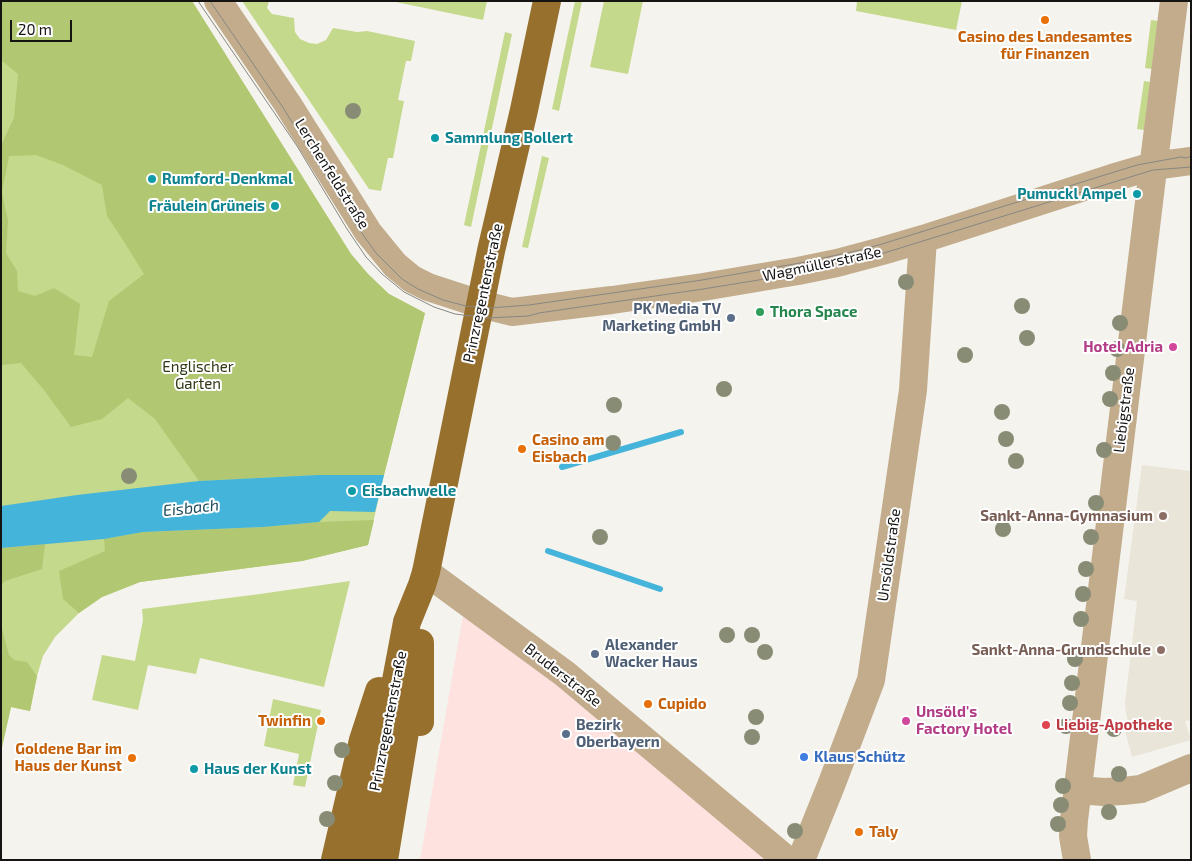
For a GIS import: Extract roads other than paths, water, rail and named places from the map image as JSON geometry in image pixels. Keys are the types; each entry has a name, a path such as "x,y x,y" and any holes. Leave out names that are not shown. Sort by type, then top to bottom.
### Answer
{"main road":[{"name":"Prinzregentenstraße","path":"362,860 413,632 491,251 547,1"},
{"name":"Prinzregentenstraße","path":"384,860 413,632"},
{"path":"336,860 363,740 372,710 413,632"},
{"path":"403,860 417,763 420,717 413,632"}],"street":[{"name":"Lerchenfeldstraße","path":"218,1 283,96 378,246 395,265 412,279 421,284 480,304"},
{"name":"Liebigstraße","path":"1077,860 1074,820 1174,1"},
{"name":"Wagmüllerstraße","path":"480,304 512,312 703,287 798,271 867,255 923,239 1153,166 1191,161"},
{"name":"Unsöldstraße","path":"801,860 871,680 913,390 923,239"},
{"name":"Bruderstraße","path":"424,579 564,674 787,860"},
{"path":"1078,790 1114,792 1141,789 1191,768"}],"water":[{"name":"Eisbach","path":"317,475 384,475 375,512 330,511 319,522 263,527 143,532 104,539 1,548 1,506 199,481"}],"waterway":[{"path":"562,467 681,432"},
{"path":"548,551 660,589"}],"tram line":[{"path":"198,1 297,146 366,257 382,274 404,292 434,307 455,314 487,318 528,316 802,273 884,253 1153,170 1191,167"},
{"path":"210,1 282,106 356,225 376,253 402,279 418,289 443,300 466,306 490,308 529,305 702,280 800,263 882,244 1137,165 1191,156"}],"place":[{"name":"Casino des Landesamtes für Finanzen","path":"1045,20"},
{"name":"Sammlung Bollert","path":"435,138"},
{"name":"Rumford-Denkmal","path":"152,179"},
{"name":"Pumuckl Ampel","path":"1137,194"},
{"name":"Fräulein Grüneis","path":"275,206"},
{"name":"Thora Space","path":"760,312"},
{"name":"PK Media TV Marketing GmbH","path":"731,318"},
{"name":"Hotel Adria","path":"1173,347"},
{"name":"Casino am Eisbach","path":"522,449"},
{"name":"Eisbachwelle","path":"352,491"},
{"name":"Sankt-Anna-Gymnasium","path":"1163,516"},
{"name":"Sankt-Anna-Grundschule","path":"1161,650"},
{"name":"Alexander Wacker Haus","path":"595,654"},
{"name":"Cupido","path":"648,704"},
{"name":"Twinfin","path":"321,721"},
{"name":"Unsöld's Factory Hotel","path":"906,721"},
{"name":"Liebig-Apotheke","path":"1046,725"},
{"name":"Bezirk Oberbayern","path":"566,734"},
{"name":"Klaus Schütz","path":"804,757"},
{"name":"Goldene Bar im Haus der Kunst","path":"132,758"},
{"name":"Haus der Kunst","path":"194,769"},
{"name":"Taly","path":"859,832"}],"park label":[{"name":"Englischer Garten","path":"198,376"}]}
